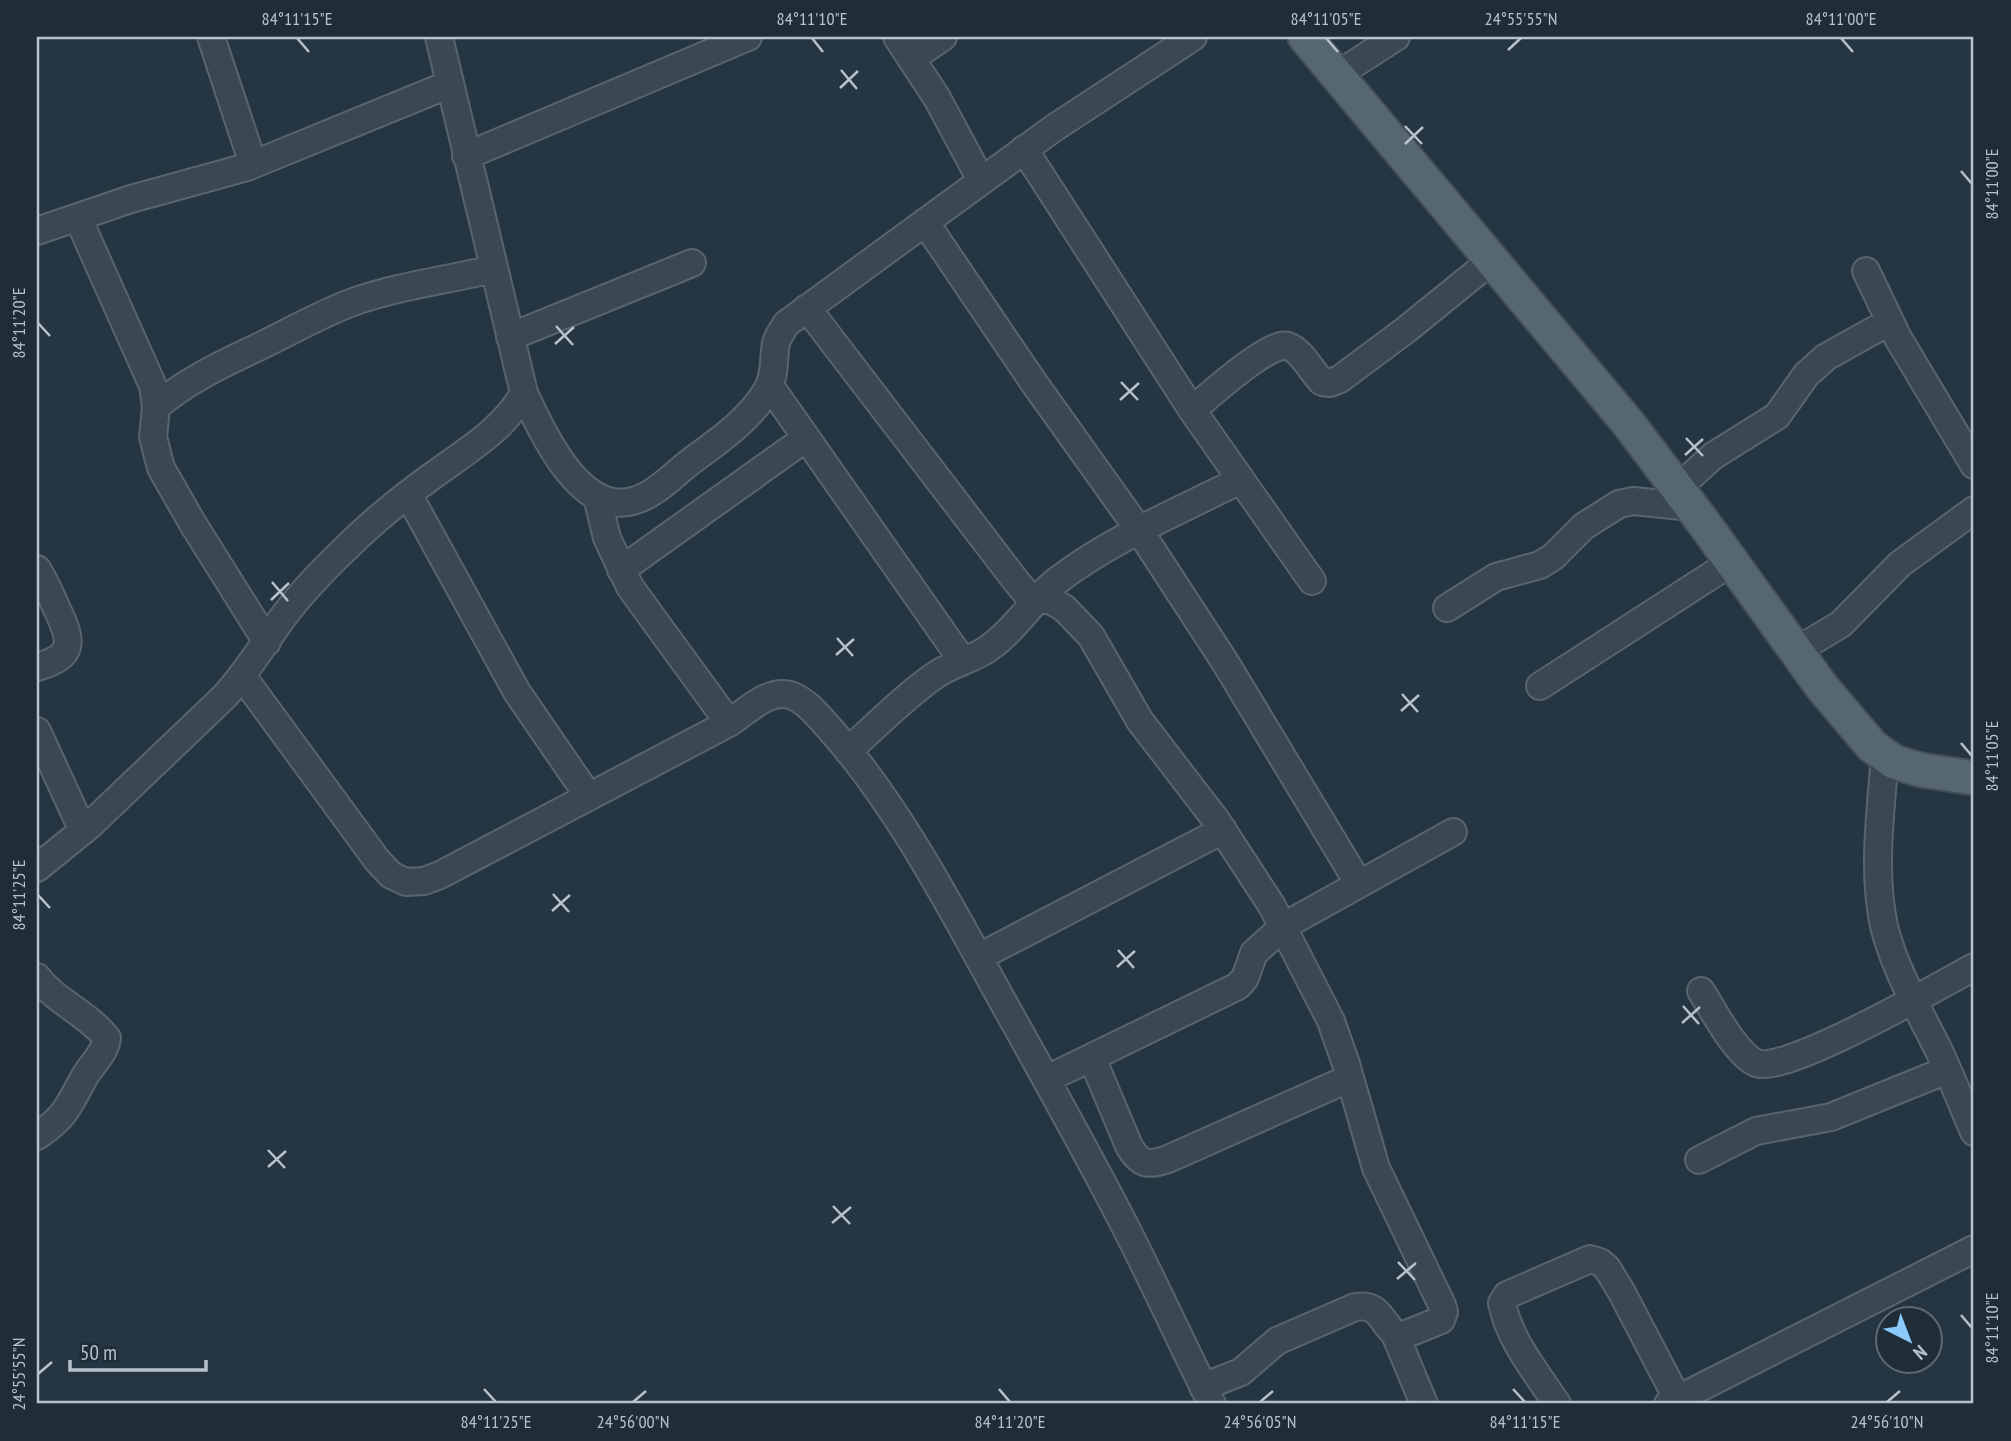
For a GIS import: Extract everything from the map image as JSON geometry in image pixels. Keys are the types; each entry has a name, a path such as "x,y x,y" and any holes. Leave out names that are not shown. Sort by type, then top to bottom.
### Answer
{"main road":[{"path":"1305,37 1628,423 1796,651 1872,746 1894,762 1921,770 1974,778"}],"street":[{"path":"211,37 253,164"},
{"path":"439,37 524,393 553,449 584,488 602,501 617,503 633,501 652,492 715,444 757,406 770,386 777,341 786,324 1024,149 1193,37"},
{"path":"466,156 748,37"},
{"path":"943,37 904,48 937,98 982,180"},
{"path":"1337,75 1396,37"},
{"path":"37,231 131,199 210,179 253,164 450,84"},
{"path":"1024,149 1192,410 1312,581"},
{"path":"78,218 153,386 156,407 153,437 160,468 267,642"},
{"path":"925,222 1031,380 1139,530 1224,662 1359,884"},
{"path":"1192,410 1258,358 1279,345 1288,346 1296,352 1322,382 1330,383 1340,379 1492,260"},
{"path":"510,337 692,263"},
{"path":"156,407 201,375 353,302 493,269"},
{"path":"1866,271 1889,322 1974,465"},
{"path":"807,308 1026,593 1037,599 1050,600 1064,608 1091,636 1140,722 1223,830 1284,926 1331,1021 1376,1167 1444,1312 1441,1320 1422,1329 1404,1335 1395,1334"},
{"path":"1447,608 1496,577 1540,565 1553,557 1584,526 1619,504 1685,498 1713,456 1777,416 1806,375 1826,357 1889,322"},
{"path":"770,386 962,660"},
{"path":"37,868 83,831 243,677 303,593 344,549 408,494 500,426 515,410 524,393"},
{"path":"621,570 806,438"},
{"path":"848,751 924,683 962,660 987,650 1001,639 1037,599 1095,555 1139,530 1240,481"},
{"path":"408,494 517,692 589,797"},
{"path":"597,497 607,538 630,587 729,723"},
{"path":"1796,651 1841,624 1900,564 1974,510"},
{"path":"1540,686 1732,562"},
{"path":"37,569 68,632 70,644 65,653 55,660 37,667"},
{"path":"243,677 377,860 391,875 406,882 424,881 440,876 729,723 764,699 780,694 791,695 805,703 848,751 908,838 979,957 1048,1079 1208,1396 1278,1341 1355,1307 1366,1305 1374,1309 1395,1334 1424,1404"},
{"path":"37,731 83,831"},
{"path":"1885,755 1878,861 1881,904 1890,946 1974,1132"},
{"path":"979,957 1223,830"},
{"path":"1048,1079 1238,986 1245,978 1254,953 1284,926 1453,832"},
{"path":"1701,991 1743,1053 1764,1067 1835,1039 1974,967"},
{"path":"37,976 46,989 87,1018 107,1038 106,1047 85,1077 69,1108 37,1136"},
{"path":"1092,1058 1129,1146 1136,1157 1146,1163 1168,1159 1350,1078"},
{"path":"1699,1160 1756,1131 1831,1116 1947,1070"},
{"path":"1557,1404 1513,1334 1504,1316 1502,1303 1507,1294 1590,1259 1600,1262 1614,1280 1673,1402 1974,1249"}]}
